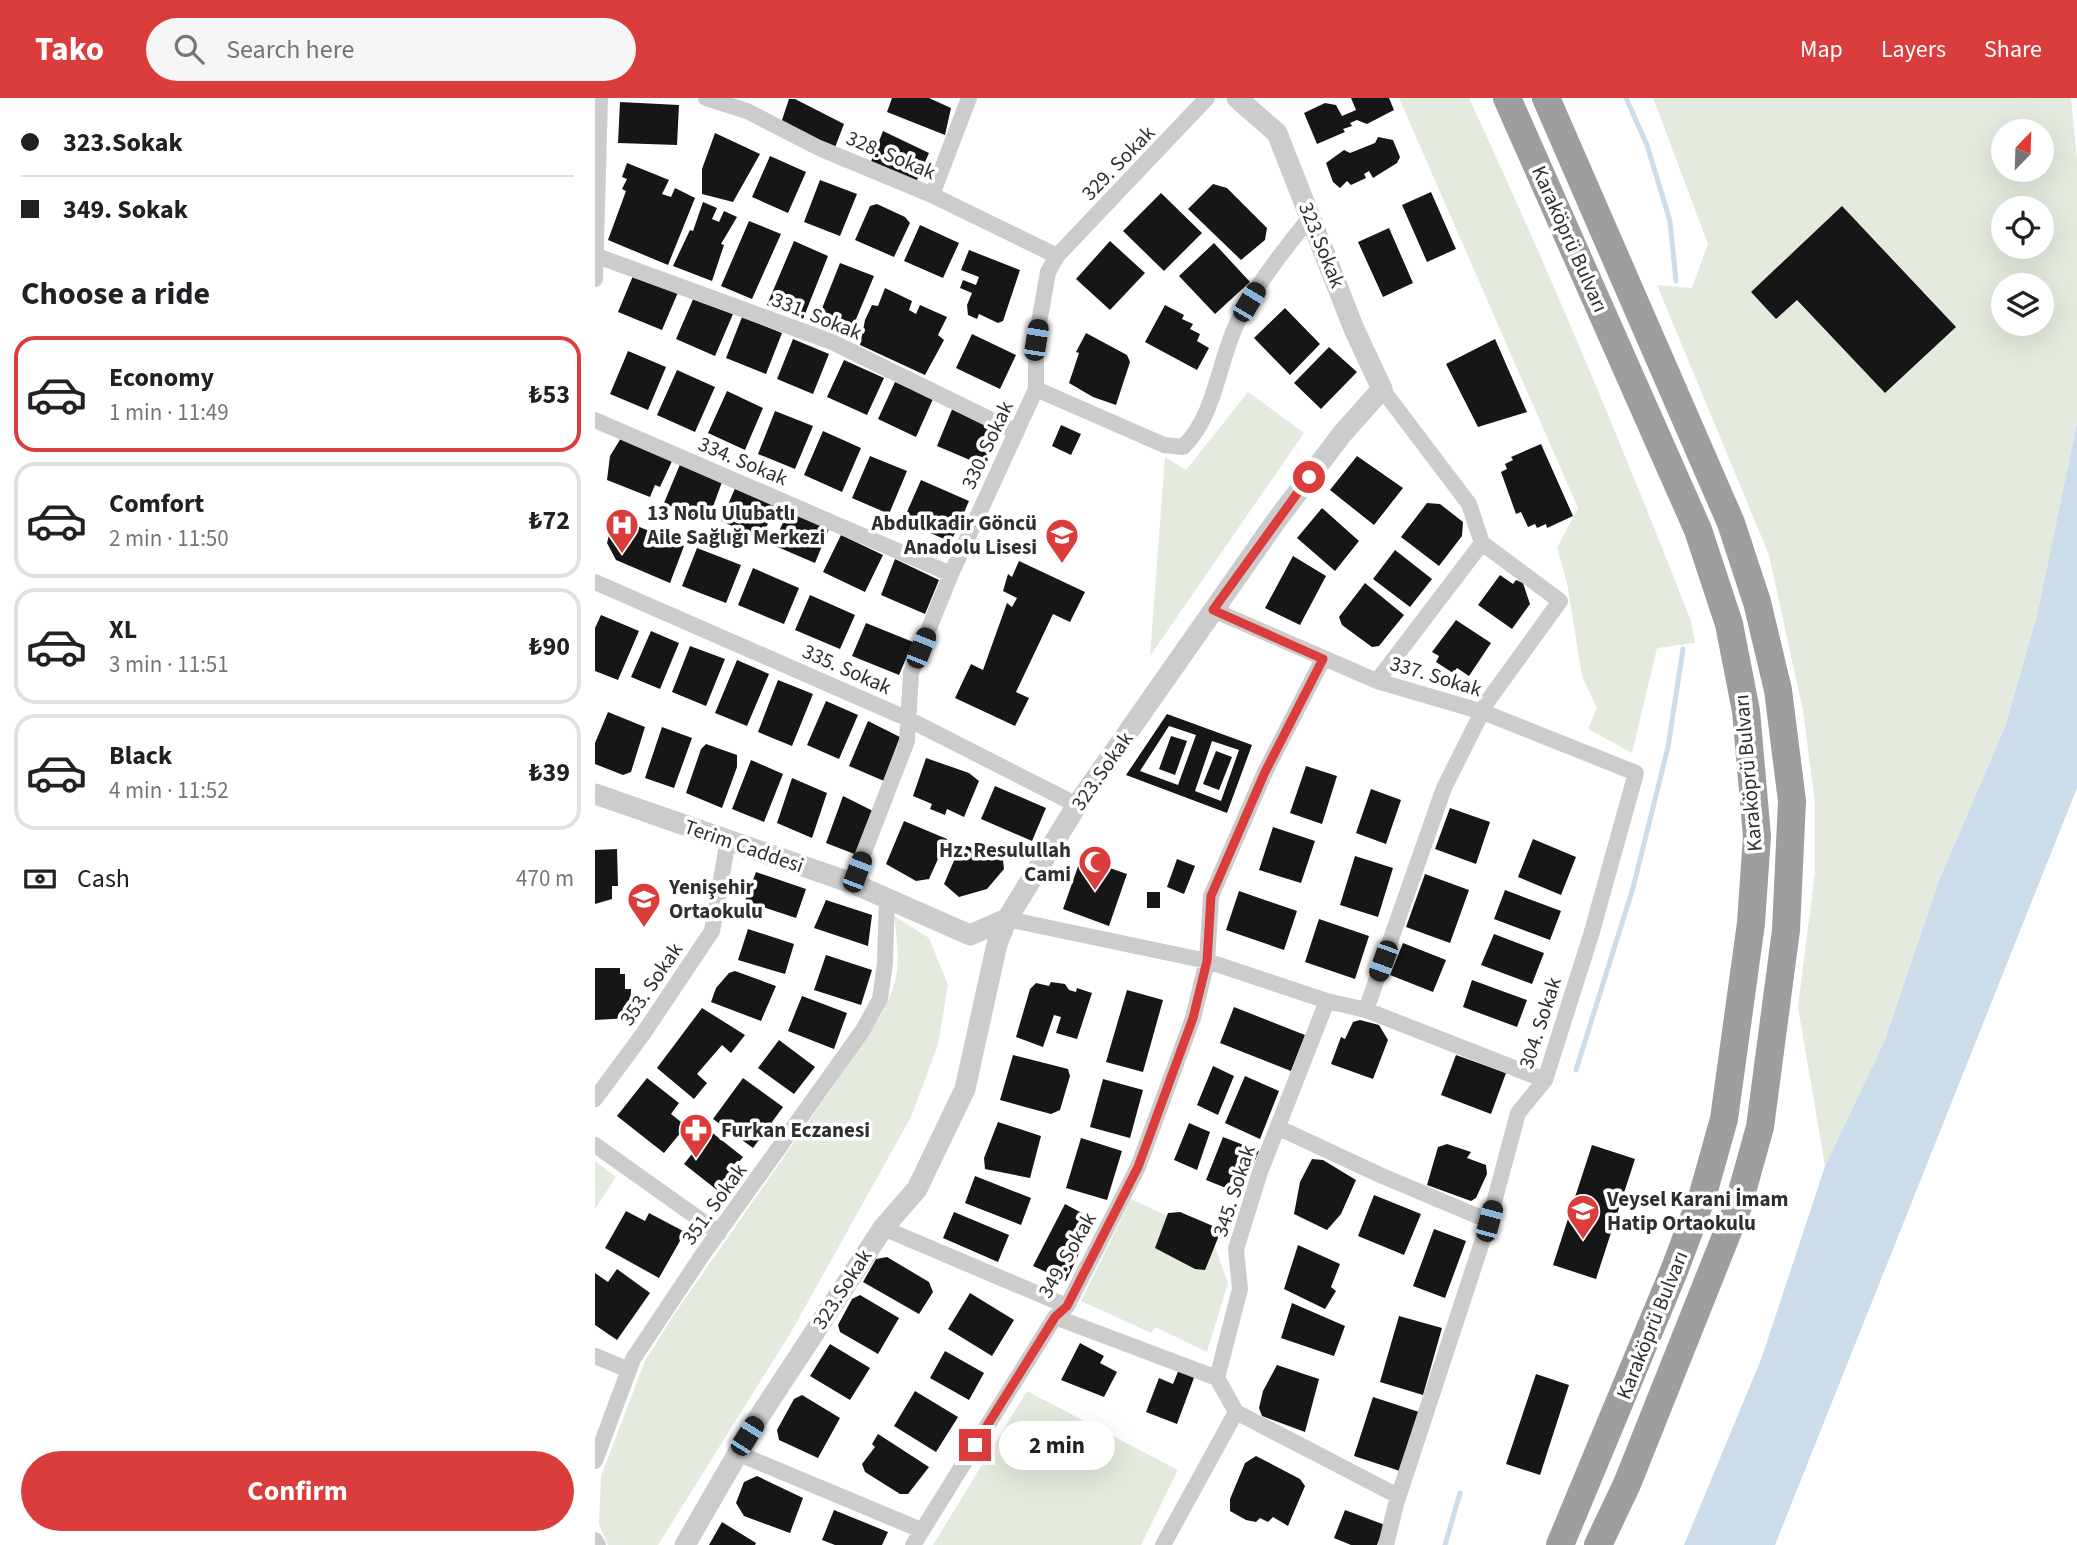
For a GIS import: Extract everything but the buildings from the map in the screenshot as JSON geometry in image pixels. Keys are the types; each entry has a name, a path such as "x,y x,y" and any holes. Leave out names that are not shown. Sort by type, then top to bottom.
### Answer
{"highway":[{"name":"Karaköprü Bulvarı","path":"1507,98 1698,530 1729,624 1746,711 1757,836 1748,949 1724,1119 1703,1194 1674,1270 1560,1545"},
{"name":"Karaköprü Bulvarı","path":"1546,98 1731,523 1757,602 1778,690 1793,801 1786,930 1760,1127 1738,1206 1627,1484 1598,1545"}],"street":[{"name":"328. Sokak","path":"706,98 750,105 819,148 932,195 1057,256"},
{"path":"932,195 969,98"},
{"name":"329. Sokak","path":"1057,256 1207,98"},
{"name":"323.Sokak","path":"685,1545 737,1452 883,1228 917,1189 965,1089 997,944 1007,919 1077,806 1213,610 1342,434 1382,389 1354,329 1277,133 1237,98"},
{"path":"595,279 598,106"},
{"path":"1036,389 1164,445 1183,447 1191,439 1209,405 1238,320 1272,266 1311,216"},
{"name":"331. Sokak","path":"597,256 832,342 1016,432"},
{"name":"330. Sokak","path":"852,884 907,741 911,673 951,574 1036,389 1036,340 1048,272 1057,256"},
{"path":"1366,1010 1444,788 1502,679 1560,601 1482,543 1469,504 1382,389"},
{"name":"334. Sokak","path":"595,420 951,574"},
{"path":"1377,681 1482,543"},
{"name":"335. Sokak","path":"595,582 908,719 1077,806"},
{"name":"337. Sokak","path":"1213,610 1377,681 1483,712 1636,773 1632,787"},
{"name":"349. Sokak","path":"913,1545 1061,1311 1138,1167 1193,1018 1207,961 1211,896 1265,772 1323,659"},
{"name":"304. Sokak","path":"1387,1545 1398,1496 1489,1221 1518,1113 1545,1080 1591,935 1632,787"},
{"name":"Terim Caddesi","path":"595,794 887,897 970,935 1007,919"},
{"name":"353. Sokak","path":"595,1099 643,1034 712,931 728,840"},
{"name":"351. Sokak","path":"595,1461 629,1370 719,1233 848,1052 880,999 885,963 887,897"},
{"path":"1007,919 1207,961 1328,1001 1366,1010 1545,1080"},
{"name":"345. Sokak","path":"1217,1378 1240,1289 1236,1249 1328,1001"},
{"path":"1279,1128 1489,1221"},
{"path":"595,1145 719,1233"},
{"path":"883,1228 1061,1311 1217,1378 1236,1412 1398,1496"},
{"path":"595,1356 629,1370"},
{"path":"1163,1545 1236,1412"},
{"path":"737,1452 921,1530"},
{"path":"595,1540 597,1545"}],"shaded area":[{"path":"1399,98 1469,98 1584,358 1691,621 1695,643 1657,648 1632,753 1588,729 1597,708 1582,676 1567,583 1557,548 1578,508"},
{"path":"1653,98 2071,98 2077,159 2077,423 2037,615 2005,727 1940,878 1884,1042 1825,1166 1798,1007 1815,872 1815,803 1803,711 1769,555 1657,285 1692,288 1708,244"},
{"path":"1248,392 1304,433 1150,656 1165,457 1186,470"},
{"path":"894,916 929,938 948,985 938,1045 911,1117 790,1334 658,1545 608,1545 599,1524 601,1476 645,1361 673,1316 882,1013 893,987 898,962"},
{"path":"595,1161 616,1177 595,1209"},
{"path":"1131,1199 1211,1236 1228,1283 1207,1352 1155,1327 1151,1333 1081,1301"},
{"path":"1027,1391 1178,1470 1141,1545 933,1545"}],"water":[{"path":"2077,423 2077,788 1775,1545 1684,1545 1762,1357 1825,1166 1884,1042 1940,878 2005,727 2037,615"}],"waterway":[{"path":"1626,98 1647,145 1670,221 1676,281"},
{"path":"1576,1070 1633,888 1668,747 1683,649"},
{"path":"1445,1545 1460,1493"}],"place":[{"name":"13 Nolu Ulubatlı Aile Sağlığı Merkezi","path":"622,555"},
{"name":"Abdulkadir Göncü Anadolu Lisesi","path":"1062,565"},
{"name":"Hz. Resulullah Cami","path":"1095,892"},
{"name":"Yenişehir Ortaokulu","path":"644,929"},
{"name":"Furkan Eczanesi","path":"696,1160"},
{"name":"Veysel Karani İmam Hatip Ortaokulu","path":"1583,1241"}],"route":[{"path":"975,1445 1055,1317 1067,1306 1138,1167 1193,1018 1207,961 1211,896 1265,772 1323,659 1213,610 1309,477"}]}
